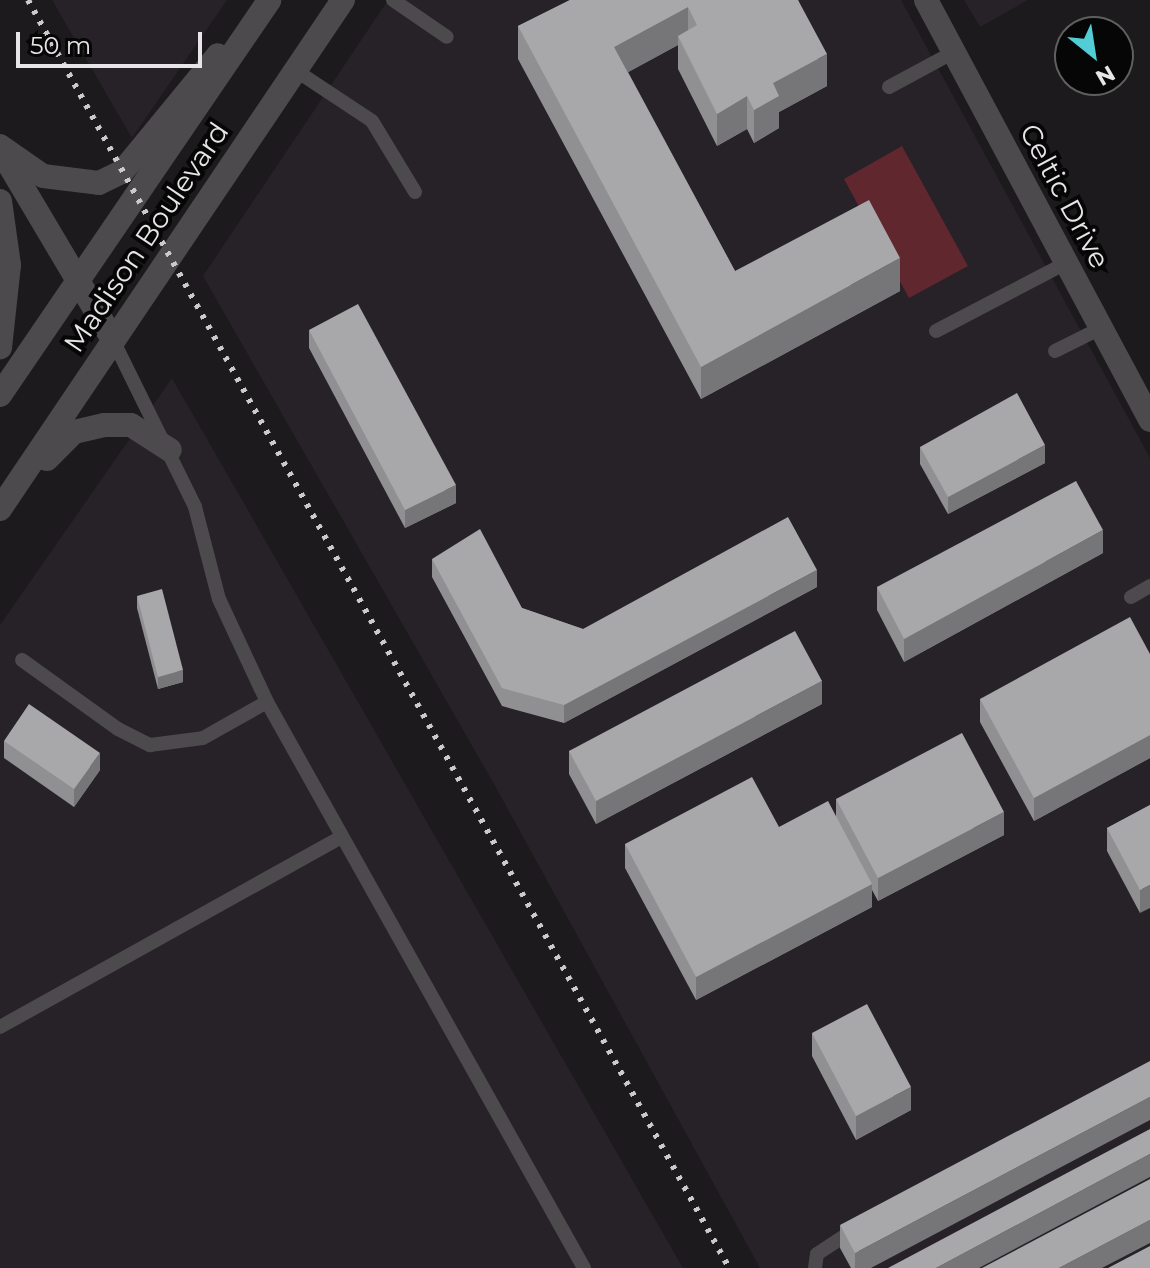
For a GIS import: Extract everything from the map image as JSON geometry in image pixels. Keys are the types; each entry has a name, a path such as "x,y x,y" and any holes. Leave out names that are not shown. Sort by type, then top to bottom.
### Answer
{"main road":[{"name":"Madison Boulevard","path":"0,509 343,0"},
{"name":"Celtic Drive","path":"931,2 954,52 1150,420"},
{"name":"Madison Boulevard","path":"0,395 267,4"},
{"path":"0,147 43,176 99,183 122,172 190,83 267,4"},
{"path":"0,147 113,340"},
{"path":"0,201 9,265 0,348"},
{"path":"0,527 41,466 74,432 131,425 170,450"}],"lane":[{"path":"393,0 447,37"},
{"path":"889,87 954,52"},
{"path":"295,70 372,121 415,192"},
{"path":"936,331 1066,263"},
{"path":"1055,351 1101,328"},
{"path":"113,340 170,450 195,507 219,599 267,702 584,1268"},
{"path":"1131,597 1150,586"},
{"path":"22,660 150,745 203,738 267,702"},
{"path":"0,1027 342,837"},
{"path":"815,1268 817,1254 877,1217"}],"shaded area":[{"path":"52,0 227,0 132,138"},
{"path":"388,0 901,0 1150,458 1150,1268 760,1268 494,784 203,276"},
{"path":"964,0 1028,0 980,27"},
{"path":"902,146 968,266 909,298 844,179"},
{"path":"172,378 683,1268 0,1268 0,625"}],"building":[{"path":"570,0 798,0 827,54 773,83 779,96 754,110 747,96 717,114 678,36 697,25 688,7 614,47 735,271 869,200 900,258 701,367 518,26"},
{"path":"358,304 456,485 405,510 309,330"},
{"path":"1017,393 1045,445 948,497 920,447"},
{"path":"1076,481 1103,530 904,639 877,587"},
{"path":"788,517 817,570 564,705 502,688 432,559 480,529 522,608 583,629"},
{"path":"162,589 183,670 158,677 137,596"},
{"path":"1130,617 1150,654 1150,735 1034,798 980,699"},
{"path":"795,631 822,681 596,801 569,751"},
{"path":"29,704 100,753 74,789 4,741"},
{"path":"962,733 1004,812 878,878 836,799"},
{"path":"752,777 779,827 828,801 872,884 696,977 625,844"},
{"path":"1150,805 1150,885 1140,890 1107,828"},
{"path":"867,1004 911,1087 856,1116 812,1033"},
{"path":"1150,1061 1150,1097 855,1253 840,1225"},
{"path":"1150,1129 1150,1154 936,1268 888,1268"},
{"path":"1150,1179 1150,1220 1059,1268 982,1268"},
{"path":"1150,1246 1150,1268 1108,1268"}],"railway":[{"path":"28,0 729,1268"}]}
